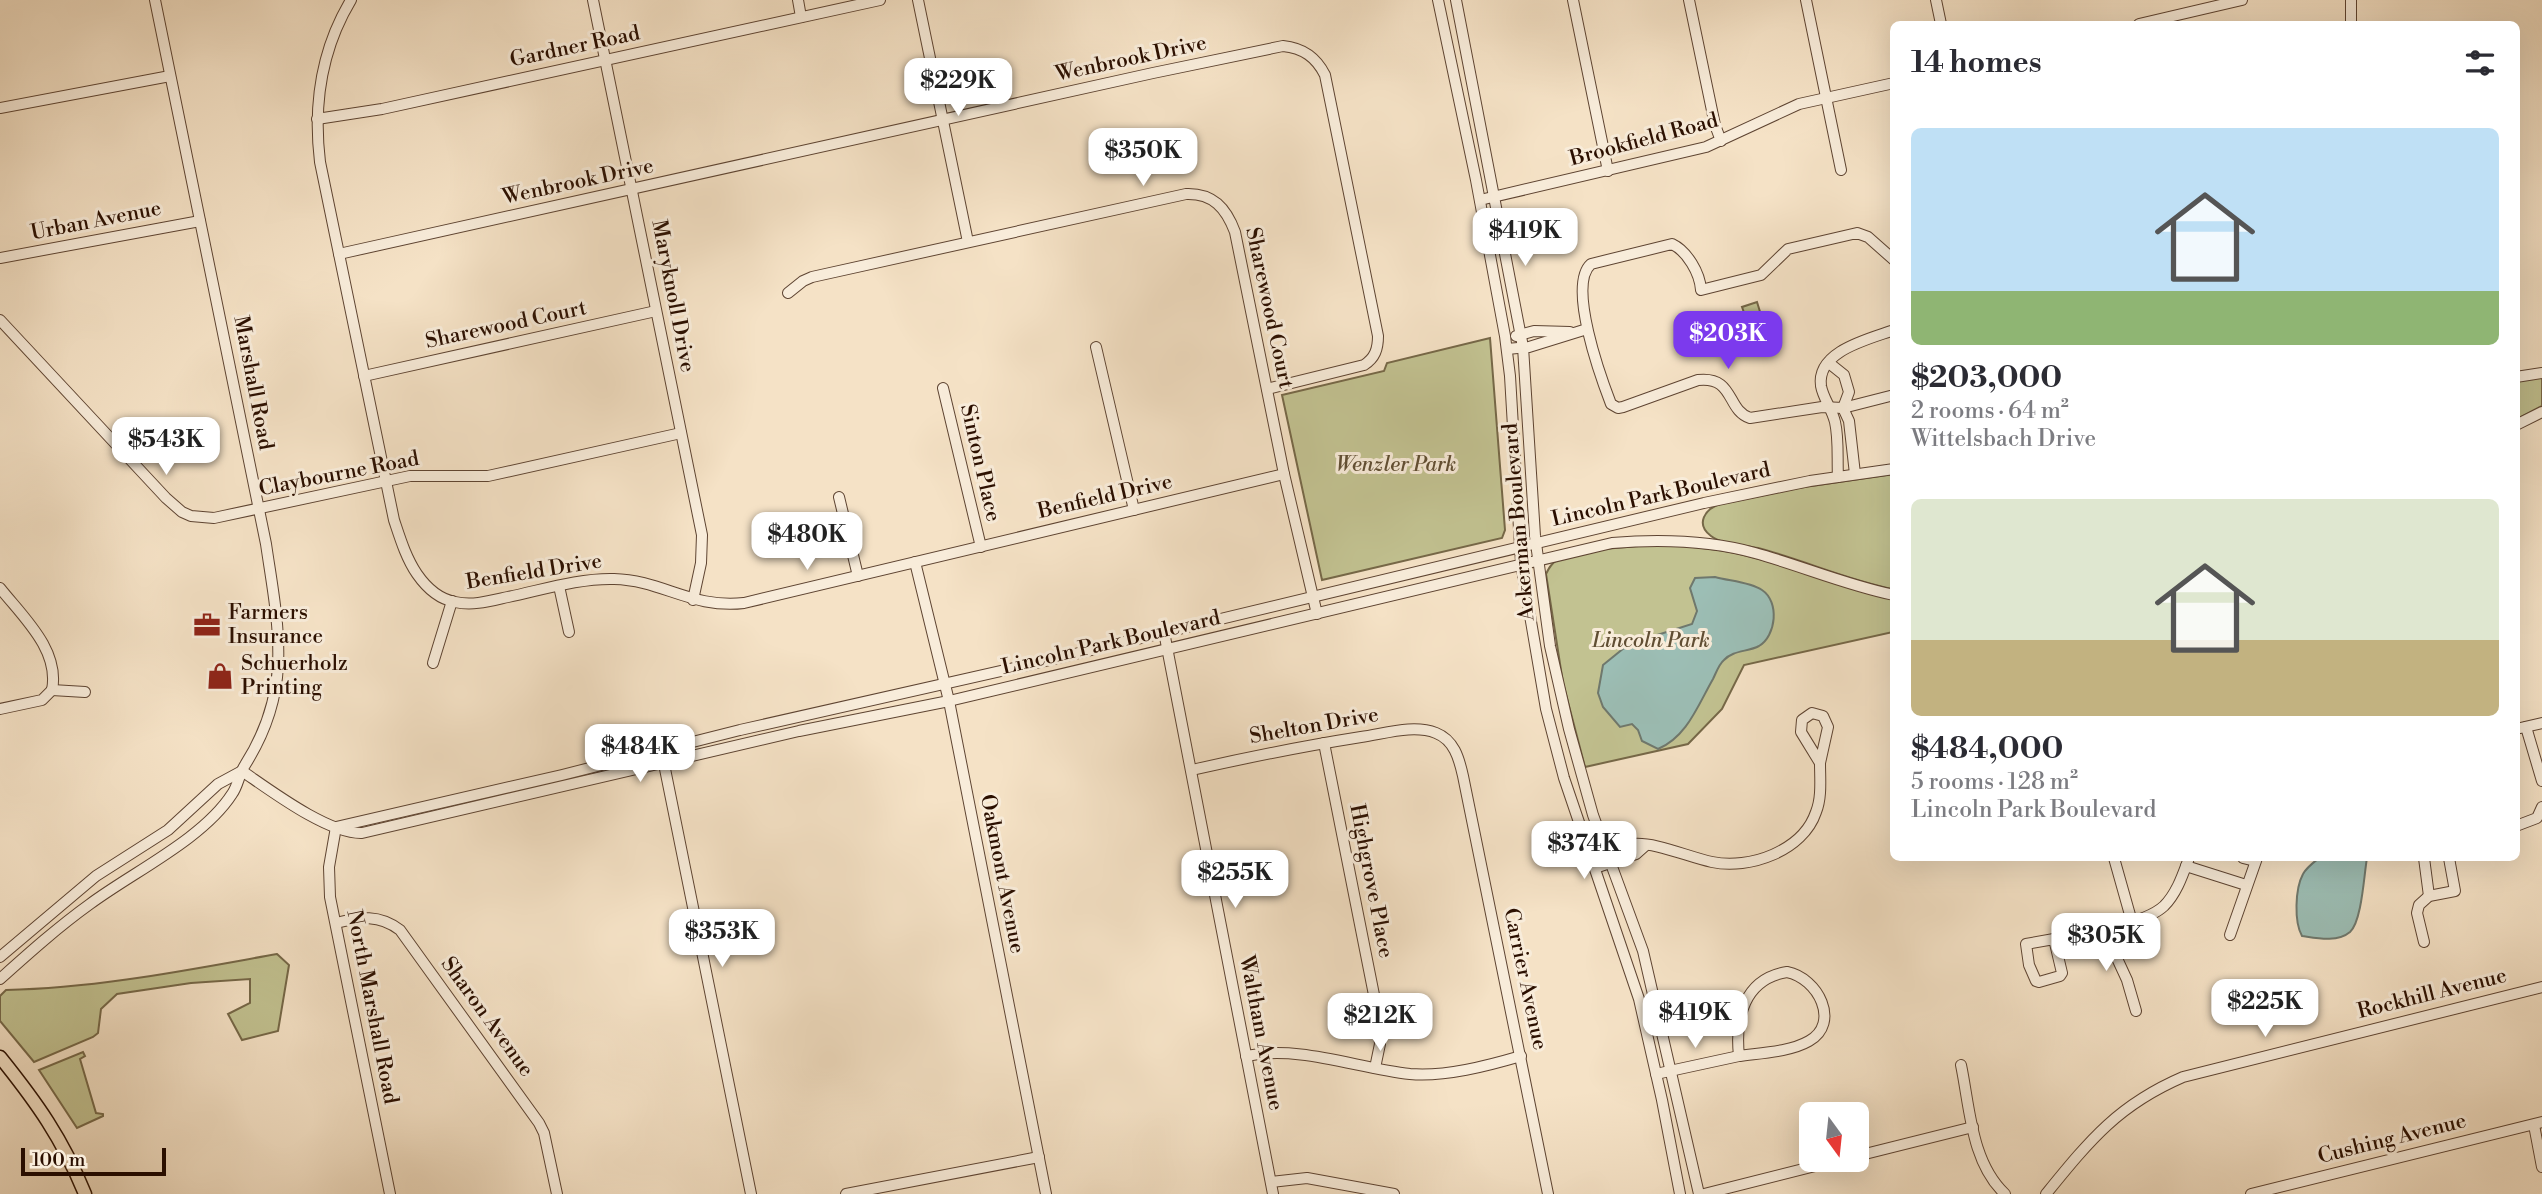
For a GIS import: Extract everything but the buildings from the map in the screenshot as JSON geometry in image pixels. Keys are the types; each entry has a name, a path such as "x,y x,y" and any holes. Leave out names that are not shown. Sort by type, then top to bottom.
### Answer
{"main road":[{"path":"0,1057 42,1111 74,1167 85,1194"}],"street":[{"name":"Marshall Road","path":"0,979 89,904 176,846 213,817 233,793 263,733 271,710 278,668 277,616 258,509 155,0"},
{"name":"Benfield Drive","path":"351,0 335,29 324,62 317,119 320,162 384,482 396,528 413,569 433,592 452,601 485,602 587,580 628,580 693,600 714,604 744,603 1284,474"},
{"name":"Maryknoll Drive","path":"593,0 702,535 701,564 693,600"},
{"path":"798,0 802,18"},
{"name":"Gardner Road","path":"317,119 382,109 880,0"},
{"path":"918,0 968,242"},
{"name":"Ackerman Boulevard","path":"1438,0 1480,201 1506,344 1521,563 1546,709 1564,778 1639,999 1680,1194"},
{"name":"Ackerman Boulevard","path":"1456,0 1523,347 1536,544 1550,646 1587,793 1643,951 1702,1194"},
{"path":"1573,0 1608,171"},
{"path":"1689,0 1715,125 1721,141"},
{"path":"1806,0 1841,170"},
{"path":"1936,0 1940,21"},
{"path":"2152,21 2242,0"},
{"path":"2351,0 2351,21"},
{"name":"Wenbrook Drive","path":"339,254 1283,46 1294,47 1313,58 1325,75 1378,345 1372,359 1364,365 1267,389"},
{"path":"0,108 170,76"},
{"name":"Brookfield Road","path":"1480,201 1706,147 1799,104 1890,84"},
{"name":"Sharewood Court","path":"789,293 812,277 968,242 1186,194 1212,199 1229,217 1235,232 1284,474 1317,614"},
{"name":"Urban Avenue","path":"0,258 200,221"},
{"path":"1890,256 1868,237 1857,233 1788,249 1761,275 1701,290 1697,273 1679,247 1672,244 1594,263 1587,267 1584,273 1587,329 1611,404 1615,407 1623,407 1706,379 1722,385 1746,417 1831,407 1843,408 1890,396"},
{"name":"Sharewood Court","path":"364,376 656,311"},
{"name":"Claybourne Road","path":"0,320 120,451 182,512 197,518 214,519 427,475 488,476 681,433"},
{"path":"1506,344 1521,334 1534,331 1570,332 1587,329"},
{"path":"1506,344 1523,347 1556,340 1570,332"},
{"path":"1838,477 1836,424 1821,387 1822,373 1832,357 1842,350 1890,332"},
{"path":"1096,347 1134,510"},
{"path":"1829,363 1844,375 1849,392 1843,408 1849,421 1855,474"},
{"path":"2520,376 2542,373"},
{"name":"Sinton Place","path":"943,388 981,547"},
{"path":"2520,423 2542,412"},
{"name":"Lincoln Park Boulevard","path":"336,827 375,820 1746,493 1890,470"},
{"path":"839,497 858,576"},
{"name":"Lincoln Park Boulevard","path":"242,771 300,810 336,827 351,833 384,829 799,731 949,701 1612,543 1664,540 1707,543 1755,553 1890,594"},
{"name":"Oakmont Avenue","path":"915,562 946,684 1046,1194"},
{"path":"559,586 569,632"},
{"path":"0,588 44,642 54,681 52,690 42,700 0,709"},
{"path":"433,663 452,601"},
{"name":"Waltham Avenue","path":"1164,632 1273,1194"},
{"path":"52,690 85,692"},
{"path":"1593,863 1609,857 1636,854 1645,846 1715,863 1752,861 1783,850 1803,834 1816,812 1820,798 1820,763 1828,727 1823,716 1812,713 1802,720 1801,732 1820,763"},
{"path":"2541,727 2521,728 2542,781"},
{"name":"Shelton Drive","path":"1192,770 1273,751 1415,729 1443,736"},
{"name":"Carrier Avenue","path":"1443,736 1459,759 1548,1194"},
{"name":"Highgrove Place","path":"1324,743 1377,1010 1380,1044 1375,1068"},
{"path":"661,750 751,1194"},
{"name":"Marshall Road","path":"0,957 96,876 168,830 218,784 242,771"},
{"path":"2520,824 2537,818 2542,807"},
{"name":"North Marshall Road","path":"336,827 329,883 390,1194"},
{"path":"2115,861 2132,922"},
{"path":"2230,935 2256,861"},
{"path":"2424,861 2429,896"},
{"path":"2424,942 2417,913 2418,905 2429,896 2455,891 2450,861"},
{"path":"2054,939 2062,973 2060,976 2035,981 2029,965 2026,944 2029,941 2054,939 2145,918 2164,906 2180,882 2188,862 2246,885"},
{"name":"Sharon Avenue","path":"336,923 377,918 400,930 539,1123 544,1133 557,1194"},
{"path":"2107,928 2109,941 2127,980 2136,1011"},
{"path":"1656,1074 1802,1045 1817,1035 1824,1011 1811,984 1804,978 1787,972 1775,974 1759,984 1749,995 1741,1012 1739,1056"},
{"name":"Rockhill Avenue","path":"2046,1194 2104,1127 2122,1111 2140,1098 2183,1077 2542,987"},
{"path":"1246,1056 1279,1051 1411,1074 1430,1074 1521,1056"},
{"path":"1961,1065 1984,1168 2005,1194"},
{"path":"2538,1124 2542,1167"},
{"name":"Cushing Avenue","path":"2251,1194 2538,1124"},
{"path":"1869,1153 1973,1127"},
{"path":"846,1194 1039,1157"},
{"path":"1702,1194 1799,1170"},
{"path":"1271,1182 1307,1178 1394,1194"}],"green space":[{"path":"1757,302 1766,331 1752,335 1742,307"},
{"name":"Wenzler Park","path":"1490,338 1505,530 1502,538 1322,580 1282,395 1384,371 1387,363"},
{"path":"2542,377 2542,406 2520,417 2520,381"},
{"path":"1890,474 1890,588 1758,548 1721,541 1711,536 1704,527 1706,513 1720,504 1798,488"},
{"name":"Lincoln Park","path":"1659,545 1702,548 1782,565 1890,598 1890,633 1744,665 1722,709 1688,744 1585,767 1563,683 1546,574 1554,562 1564,557 1605,549"},
{"path":"277,954 289,965 278,1031 242,1040 228,1014 250,1003 250,979 191,983 117,994 101,1009 98,1033 34,1062 0,1021 0,996 6,990 108,982"},
{"path":"83,1052 85,1056 80,1059 96,1113 103,1116 77,1128 39,1070"}],"water":[{"path":"1715,577 1746,583 1768,595 1773,610 1772,627 1765,641 1759,646 1732,654 1722,662 1684,728 1677,737 1658,749 1642,741 1638,730 1632,724 1620,727 1603,707 1598,693 1603,665 1629,644 1692,624 1697,611 1690,588 1695,578"},
{"path":"2316,861 2367,861 2362,897 2350,932 2339,938 2302,936 2296,905 2300,880"}],"place":[{"name":"Farmers Insurance","path":"207,625"},
{"name":"Schuerholz Printing","path":"220,676"}]}
